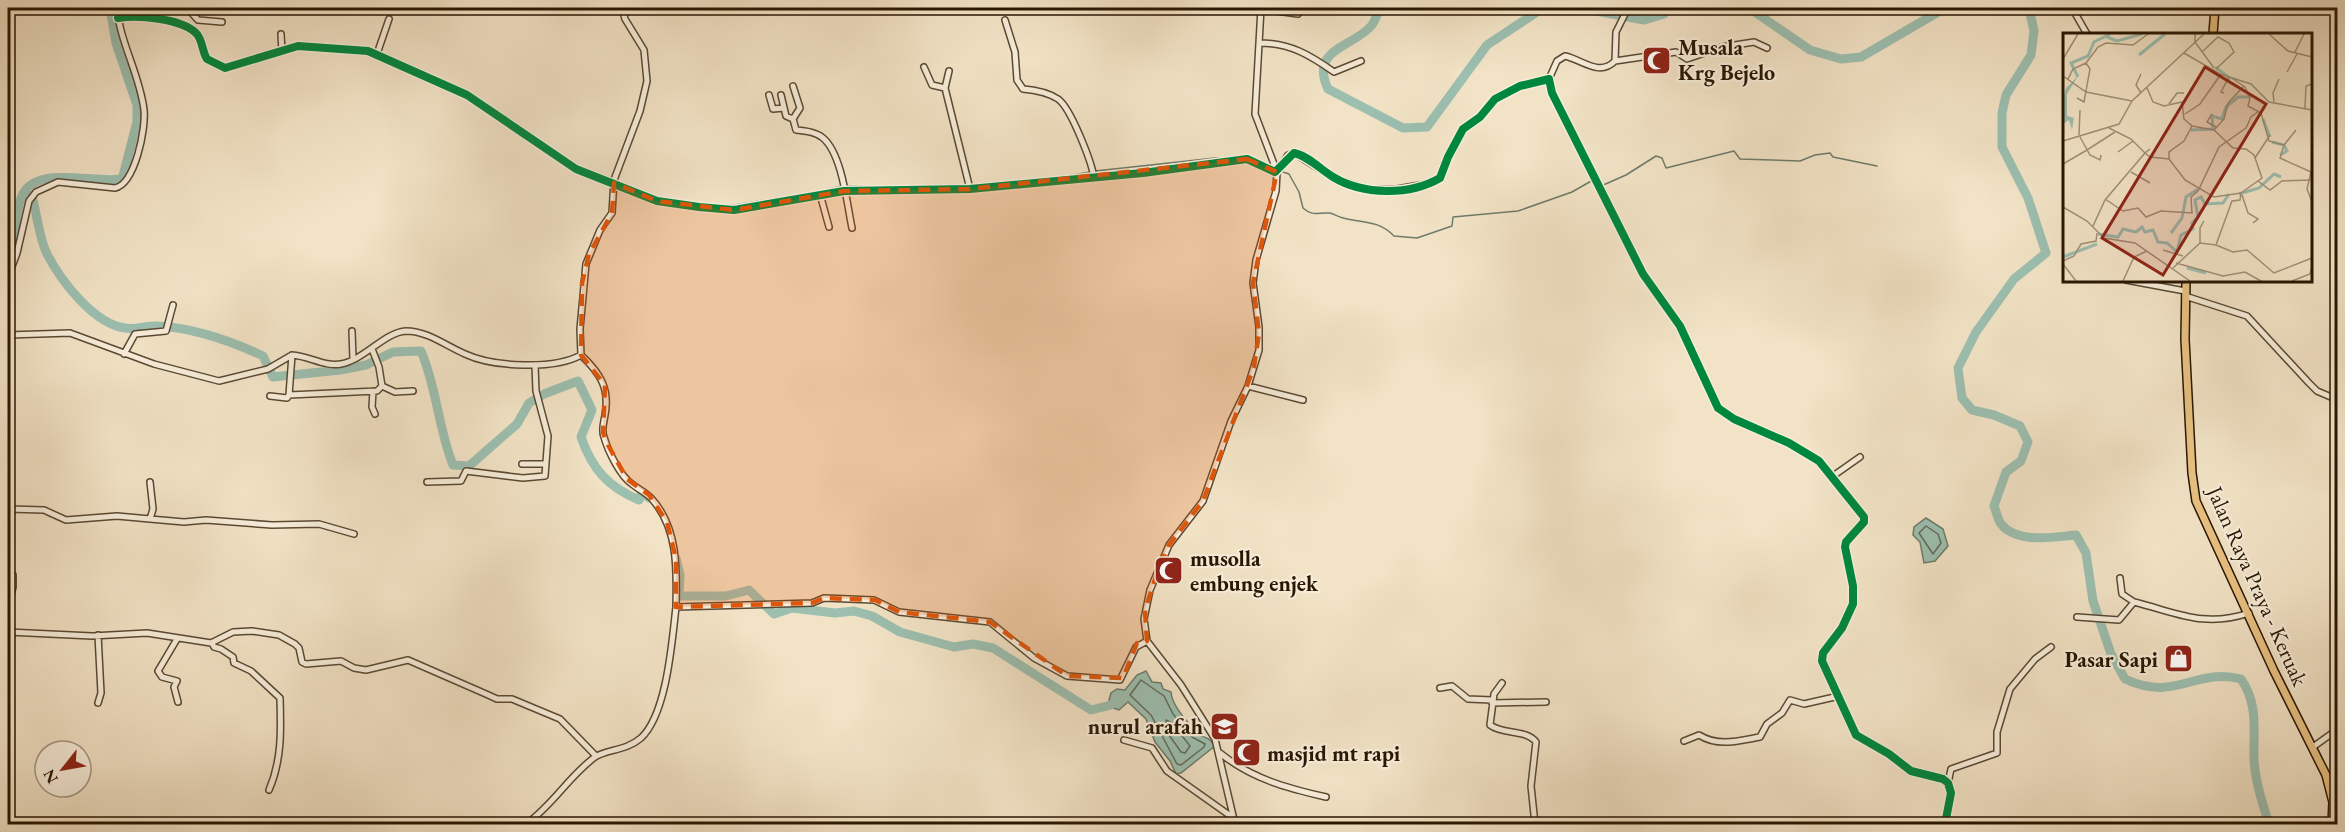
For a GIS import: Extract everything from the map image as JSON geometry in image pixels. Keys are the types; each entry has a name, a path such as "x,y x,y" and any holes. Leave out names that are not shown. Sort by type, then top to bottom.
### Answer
{"main road":[{"path":"2213,33 2216,8"},
{"name":"Jalan Raya Praya - Keruak","path":"2186,282 2185,339 2194,492 2199,510 2279,681 2313,747 2329,786 2334,811 2332,825"}],"street":[{"path":"8,277 17,253 29,201 36,192 58,182 115,188 124,185 130,177 137,154 144,110 117,8"},
{"path":"187,8 198,20 222,22"},
{"path":"526,825 549,806 596,756 626,748 647,731 662,696 676,606 676,559 667,522 649,495 627,480 608,445 603,433 606,409 605,385 599,372 581,355 583,277 597,237 612,213 614,183 640,111 647,81 644,50 625,19 622,8"},
{"path":"1235,825 1215,739 1147,641 1144,610 1169,545 1203,501 1229,426 1248,386 1258,350 1259,327 1253,287 1256,260 1276,191 1277,172 1255,114 1261,8 1298,14"},
{"path":"1615,61 1615,38 1628,8"},
{"path":"2072,8 2086,33"},
{"path":"118,18 155,18 193,31 199,38 207,59 221,68 230,68 298,46 350,48 377,54 466,95 576,170 657,201 724,210 844,191 970,187 1247,159 1277,172"},
{"path":"377,54 389,19"},
{"path":"1005,20 1015,52 1019,84 1023,89 1042,90 1061,102 1093,173"},
{"path":"281,34 282,52"},
{"path":"1767,48 1754,42 1706,51 1692,58 1684,58 1676,52 1615,61 1602,69 1563,57 1557,61 1549,79 1552,93 1640,269 1680,326 1718,408 1734,419 1799,447 1819,461 1833,476 1865,521 1845,544 1853,586 1852,609 1822,656 1824,665 1858,737 1889,754 1911,771 1943,779 1948,783"},
{"path":"1260,43 1287,45 1334,72 1361,60"},
{"path":"924,67 932,85 945,88"},
{"path":"949,70 945,88 970,187"},
{"path":"1277,172 1288,155 1294,153 1334,178 1361,189 1388,190 1432,182 1441,177 1444,164 1463,129 1480,117 1495,99 1520,86 1549,79"},
{"path":"793,86 800,108 793,119"},
{"path":"769,95 773,109 784,108"},
{"path":"781,95 786,116 793,119 797,130 817,135 827,142 843,181 852,228"},
{"path":"820,195 829,227"},
{"path":"2134,282 2185,294 2247,316 2308,383 2317,391 2337,400"},
{"path":"124,354 134,335 165,332 169,325 173,305"},
{"path":"8,335 63,332 168,368 219,381 268,369 292,355 335,364 353,359 392,335 407,331 435,338 474,358 535,365 563,362 581,355"},
{"path":"352,332 353,359"},
{"path":"372,349 379,367 382,386"},
{"path":"289,395 292,355"},
{"path":"427,482 461,481 466,471 540,478 544,476 548,436 536,391 535,365"},
{"path":"382,386 395,392 413,390"},
{"path":"270,396 287,398 289,395 373,391 382,386"},
{"path":"1248,386 1303,400"},
{"path":"373,391 372,407 375,414"},
{"path":"1833,476 1860,457"},
{"path":"522,464 545,464"},
{"path":"150,482 153,509 150,519"},
{"path":"8,509 44,510 66,520 117,516 184,522 206,520 272,525 319,524 354,534"},
{"path":"8,607 13,587 13,575"},
{"path":"2120,578 2122,594 2134,602 2206,621 2229,620 2249,613"},
{"path":"676,606 812,603 824,598 874,600 899,612 990,622 1041,662 1075,678 1122,680 1136,647 1147,641"},
{"path":"2077,617 2119,620 2134,602"},
{"path":"8,632 98,635 147,633 212,643 233,632 252,631 279,635 295,644 299,648 302,662 306,664 341,661 354,668 366,670 410,661 497,699 512,699 560,719 596,756"},
{"path":"98,635 101,697 98,702"},
{"path":"177,639 158,673 162,677 177,681 174,687 178,702"},
{"path":"212,643 214,647 233,657 234,663 251,671 280,698 282,735 277,766 269,790"},
{"path":"1945,825 1951,769 1997,753 1997,732 2010,689 2035,659 2051,647"},
{"path":"1502,683 1495,690 1489,722 1492,727 1531,737 1536,742 1531,786 1535,825"},
{"path":"1440,688 1452,686 1468,699 1546,702"},
{"path":"1684,741 1698,735 1726,744 1760,737 1767,724 1782,713 1788,701 1804,704 1839,696"},
{"path":"2313,747 2337,729"},
{"path":"1124,740 1149,746 1159,755 1167,771 1232,817"},
{"path":"1218,752 1236,766 1262,779 1326,797"}],"highlighted area":[{"path":"1247,159 1277,172 1253,283 1259,333 1254,367 1203,501 1169,545 1158,570 1145,610 1147,641 1137,643 1123,678 1067,676 990,622 899,612 875,600 824,598 812,603 676,607 676,559 667,522 649,495 627,479 608,445 603,433 605,385 581,355 582,283 589,254 612,213 614,183 657,201 734,210 844,191 970,189"}],"water":[{"path":"1926,518 1943,529 1948,546 1935,561 1924,563 1920,542 1913,535 1914,527"},
{"path":"1146,671 1152,682 1161,683 1163,689 1171,692 1177,708 1197,734 1209,739 1215,746 1181,773 1176,774 1170,761 1155,742 1146,719 1128,702 1119,710 1113,708 1109,700 1111,693 1117,689 1125,690 1137,675"}],"waterway":[{"path":"8,258 21,198 28,187 38,181 51,178 109,180 121,179 123,176 137,122 137,105 116,43 110,8"},
{"path":"1380,8 1372,25 1364,33 1336,50 1329,57 1324,65 1324,75 1328,89 1403,128 1427,127 1487,45 1543,8"},
{"path":"1580,8 1644,20 1664,14 1669,8"},
{"path":"1749,8 1810,50 1841,59 1861,57 1945,8"},
{"path":"2029,8 2034,31 2031,55 2006,95 2002,113 2002,147 2028,198 2046,253 2014,279 1976,332 1958,368 1962,398 1972,410 1994,415 2020,426 2028,442 2021,461 2006,472 1994,506 1999,520 2008,530 2026,537 2047,538 2076,535 2086,553 2093,601 2111,654 2125,679 2158,687 2210,677 2241,679 2253,708 2255,768 2269,824"},
{"path":"154,21 187,30"},
{"path":"316,45 368,49"},
{"path":"381,54 420,71"},
{"path":"1601,186 1626,175 1656,156 1662,158 1666,168 1734,151 1740,159 1800,161 1815,155 1830,153 1833,157 1877,166"},
{"path":"552,156 570,169 606,184"},
{"path":"1095,171 1215,158 1248,157"},
{"path":"1280,171 1289,174 1299,192 1303,208 1310,212 1330,213 1383,227 1394,236 1417,238 1452,226 1453,217 1518,211 1572,192 1593,180"},
{"path":"1044,180 1090,172"},
{"path":"973,186 1034,180"},
{"path":"812,193 842,186"},
{"path":"847,186 935,187"},
{"path":"624,191 642,198"},
{"path":"24,193 32,196 44,248 53,265 80,300 90,310 113,325 125,328 172,327 212,336 263,356 273,377 340,370 366,365 393,352 421,351 431,379 453,465 469,466 517,424 529,403 544,394 578,381 592,410 581,437 590,459 602,476 618,489 639,500 642,492 649,498"},
{"path":"676,558 680,575 679,596 726,596 749,590 774,614 792,608 835,613 854,611 872,616 900,632 954,647 973,644 993,648 1091,710 1111,705"}],"cycle path":[{"path":"118,18 158,19 189,28 198,36 207,59 225,68 298,46 368,51 467,95 576,169 657,201 734,210 844,191 970,189 1143,173 1247,159 1275,172 1294,153 1304,157 1333,177 1358,187 1386,191 1414,188 1440,178 1463,129 1480,117 1495,99 1520,86 1549,79 1552,93 1643,274 1680,326 1718,408 1734,419 1789,443 1819,461 1864,517 1864,522 1846,542 1845,547 1853,586 1853,604 1842,628 1823,653 1822,661 1856,735 1889,754 1911,771 1943,779 1948,783 1951,793 1945,824"}],"place":[{"name":"Musala Krg Bejelo","path":"1657,60"},
{"name":"musolla embung enjek","path":"1169,571"},
{"name":"Pasar Sapi","path":"2179,659"},
{"name":"nurul arafah","path":"1224,726"},
{"name":"masjid mt rapi","path":"1246,753"}]}
